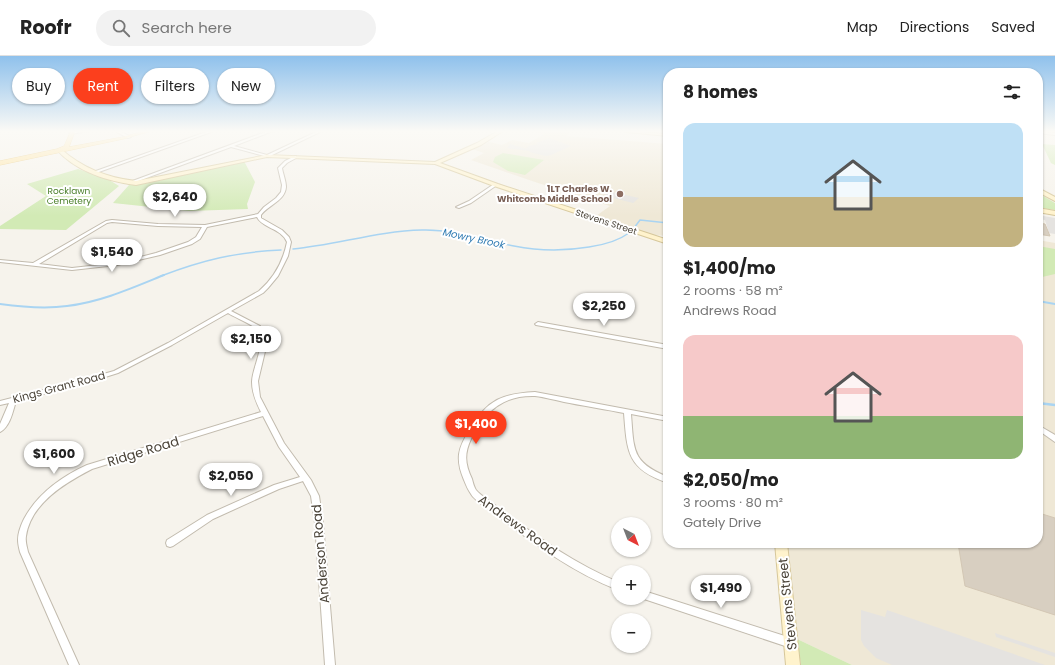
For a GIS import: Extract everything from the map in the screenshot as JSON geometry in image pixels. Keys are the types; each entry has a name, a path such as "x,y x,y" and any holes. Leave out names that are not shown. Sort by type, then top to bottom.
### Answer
{"main road":[{"path":"0,164 19,159"}],"street":[{"name":"Stevens Street","path":"70,159 95,172 129,182 148,181 245,159"},
{"path":"95,172 131,159"},
{"path":"129,182 193,159"},
{"path":"34,265 106,222 117,221 158,225 205,226 258,215 282,195 284,188 280,168 291,159"},
{"name":"Stevens Street","path":"352,159 436,163 495,185 663,240"},
{"path":"436,163 444,159"},
{"path":"458,207 470,202 495,185"},
{"path":"1043,193 1055,199"},
{"path":"1043,211 1055,212"},
{"name":"Kings Grant Road","path":"0,403 116,372 163,348 250,299 270,285 278,273 289,242 286,236 262,221 258,215"},
{"path":"0,261 72,269 103,266 134,260 190,243 198,238 205,226"},
{"name":"Anderson Road","path":"227,311 258,327 263,336 264,342 255,381 258,397 264,413 281,445 305,478 314,496 319,523 330,665"},
{"path":"538,324 663,347"},
{"name":"Andrews Road","path":"611,583 599,579 555,553 474,493 468,481 462,458 470,434 485,412 498,402 513,396 535,394 663,418"},
{"path":"0,428 5,422 14,399"},
{"path":"627,411 630,450 639,465 654,475 663,478"},
{"name":"Ridge Road","path":"74,665 24,552 22,537 33,510 59,484 90,467 264,413"},
{"path":"1043,431 1055,439"},
{"path":"170,543 210,517 277,486 305,478"},
{"name":"Stevens Street","path":"782,548 793,665"},
{"path":"651,597 791,643"}],"shaded area":[{"name":"1LT Charles W. Whitcomb Middle School","path":"663,159 663,236 653,235 596,216 610,206 471,160"},
{"path":"602,191 639,198 633,203 605,196 606,195"},
{"path":"1043,216 1055,218 1055,234 1049,233 1045,220 1043,220"},
{"path":"1043,241 1055,243 1055,665 852,665 797,639 787,548 1043,548"},
{"path":"861,610 885,617 887,610 1045,665 892,665 876,658 864,646 861,640"},
{"path":"995,633 1055,653 1055,657 996,637"}],"green space":[{"path":"494,159 544,160 525,175 508,171 493,162"},
{"path":"1049,159 1055,159 1055,165 1051,163"},
{"path":"244,161 255,182 247,204 248,209 189,211 113,203 129,185 161,180"},
{"name":"Rocklawn Cemetery","path":"78,169 106,178 119,186 66,230 0,229 0,226 46,196 27,184"},
{"path":"1043,196 1055,203 1055,210 1043,209"},
{"path":"1043,247 1055,249 1055,274 1043,277"},
{"path":"797,639 852,665 801,665"}],"building":[{"path":"1043,224 1045,224 1050,236 1043,235"},
{"path":"1043,514 1055,518 1055,615 965,586 959,548 1043,548"}],"waterway":[{"name":"Mowry Brook","path":"634,228 640,220 663,222"},
{"name":"Mowry Brook","path":"293,249 373,235 406,231 434,230 457,233 523,248 561,250 605,244 629,233"},
{"name":"Mowry Brook","path":"161,276 206,261 234,255 281,250"},
{"name":"Mowry Brook","path":"0,304 25,307 59,307 80,304 116,294 164,275"},
{"path":"1043,302 1055,304"},
{"path":"1043,404 1055,405"}],"place":[{"name":"1LT Charles W. Whitcomb Middle School","path":"620,194"}]}
